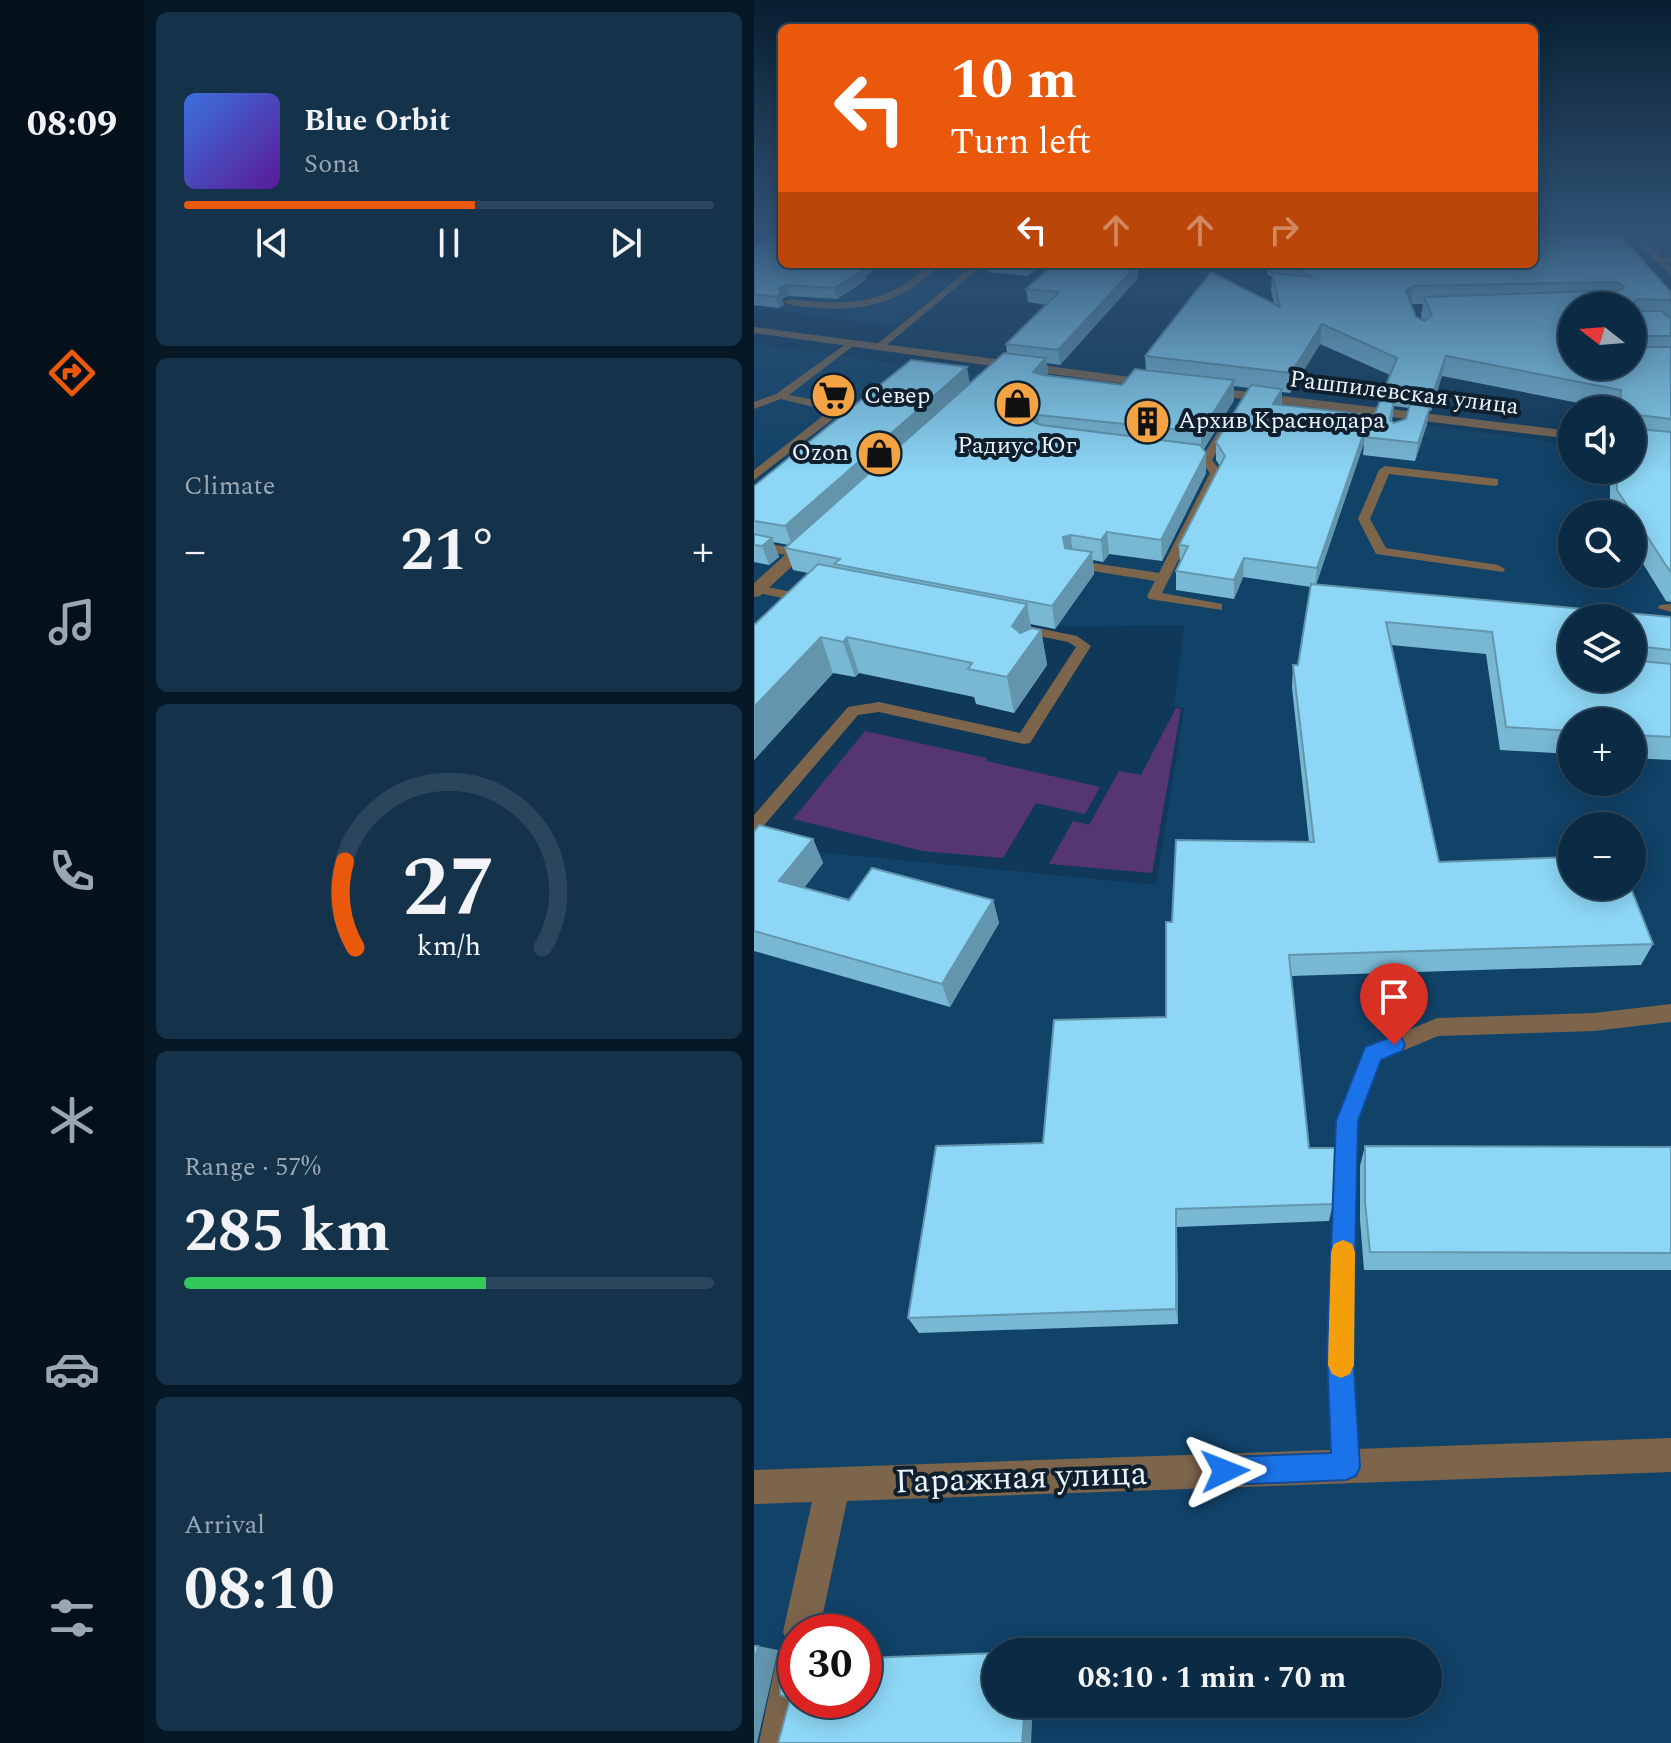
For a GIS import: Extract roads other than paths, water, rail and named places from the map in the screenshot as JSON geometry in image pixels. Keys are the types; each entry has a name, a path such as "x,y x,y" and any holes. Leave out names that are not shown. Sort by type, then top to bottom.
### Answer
{"street":[{"path":"754,330 1170,386"},
{"path":"986,382 1004,365"},
{"name":"Рашпилевская улица","path":"1185,388 1399,419 1558,434"},
{"path":"755,590 820,532"},
{"name":"Гаражная улица","path":"754,1487 1671,1455"},
{"path":"805,1614 833,1485"},
{"path":"778,1743 783,1718"}],"lane":[{"path":"878,348 923,311"},
{"path":"754,406 780,396 850,344"},
{"path":"1206,460 1246,395"},
{"path":"754,476 829,417 832,409 826,405 780,396"},
{"path":"1176,457 1206,460 1216,473 1154,596 1217,607"},
{"path":"1494,482 1386,464 1364,519 1381,551 1498,569"},
{"path":"754,545 797,553"},
{"path":"1073,564 1163,578"},
{"path":"755,590 788,601 819,589"},
{"path":"754,826 853,711 879,707 1024,739 1084,646 1080,641 1002,625"},
{"path":"1035,652 1047,634"},
{"path":"1346,1467 1340,1353 1347,1121 1373,1054 1437,1027 1594,1022 1671,1013"}],"place":[{"name":"Север","path":"833,396"},
{"name":"Радиус Юг","path":"1017,404"},
{"name":"Архив Краснодара","path":"1147,421"},
{"name":"Ozon","path":"880,453"}]}
